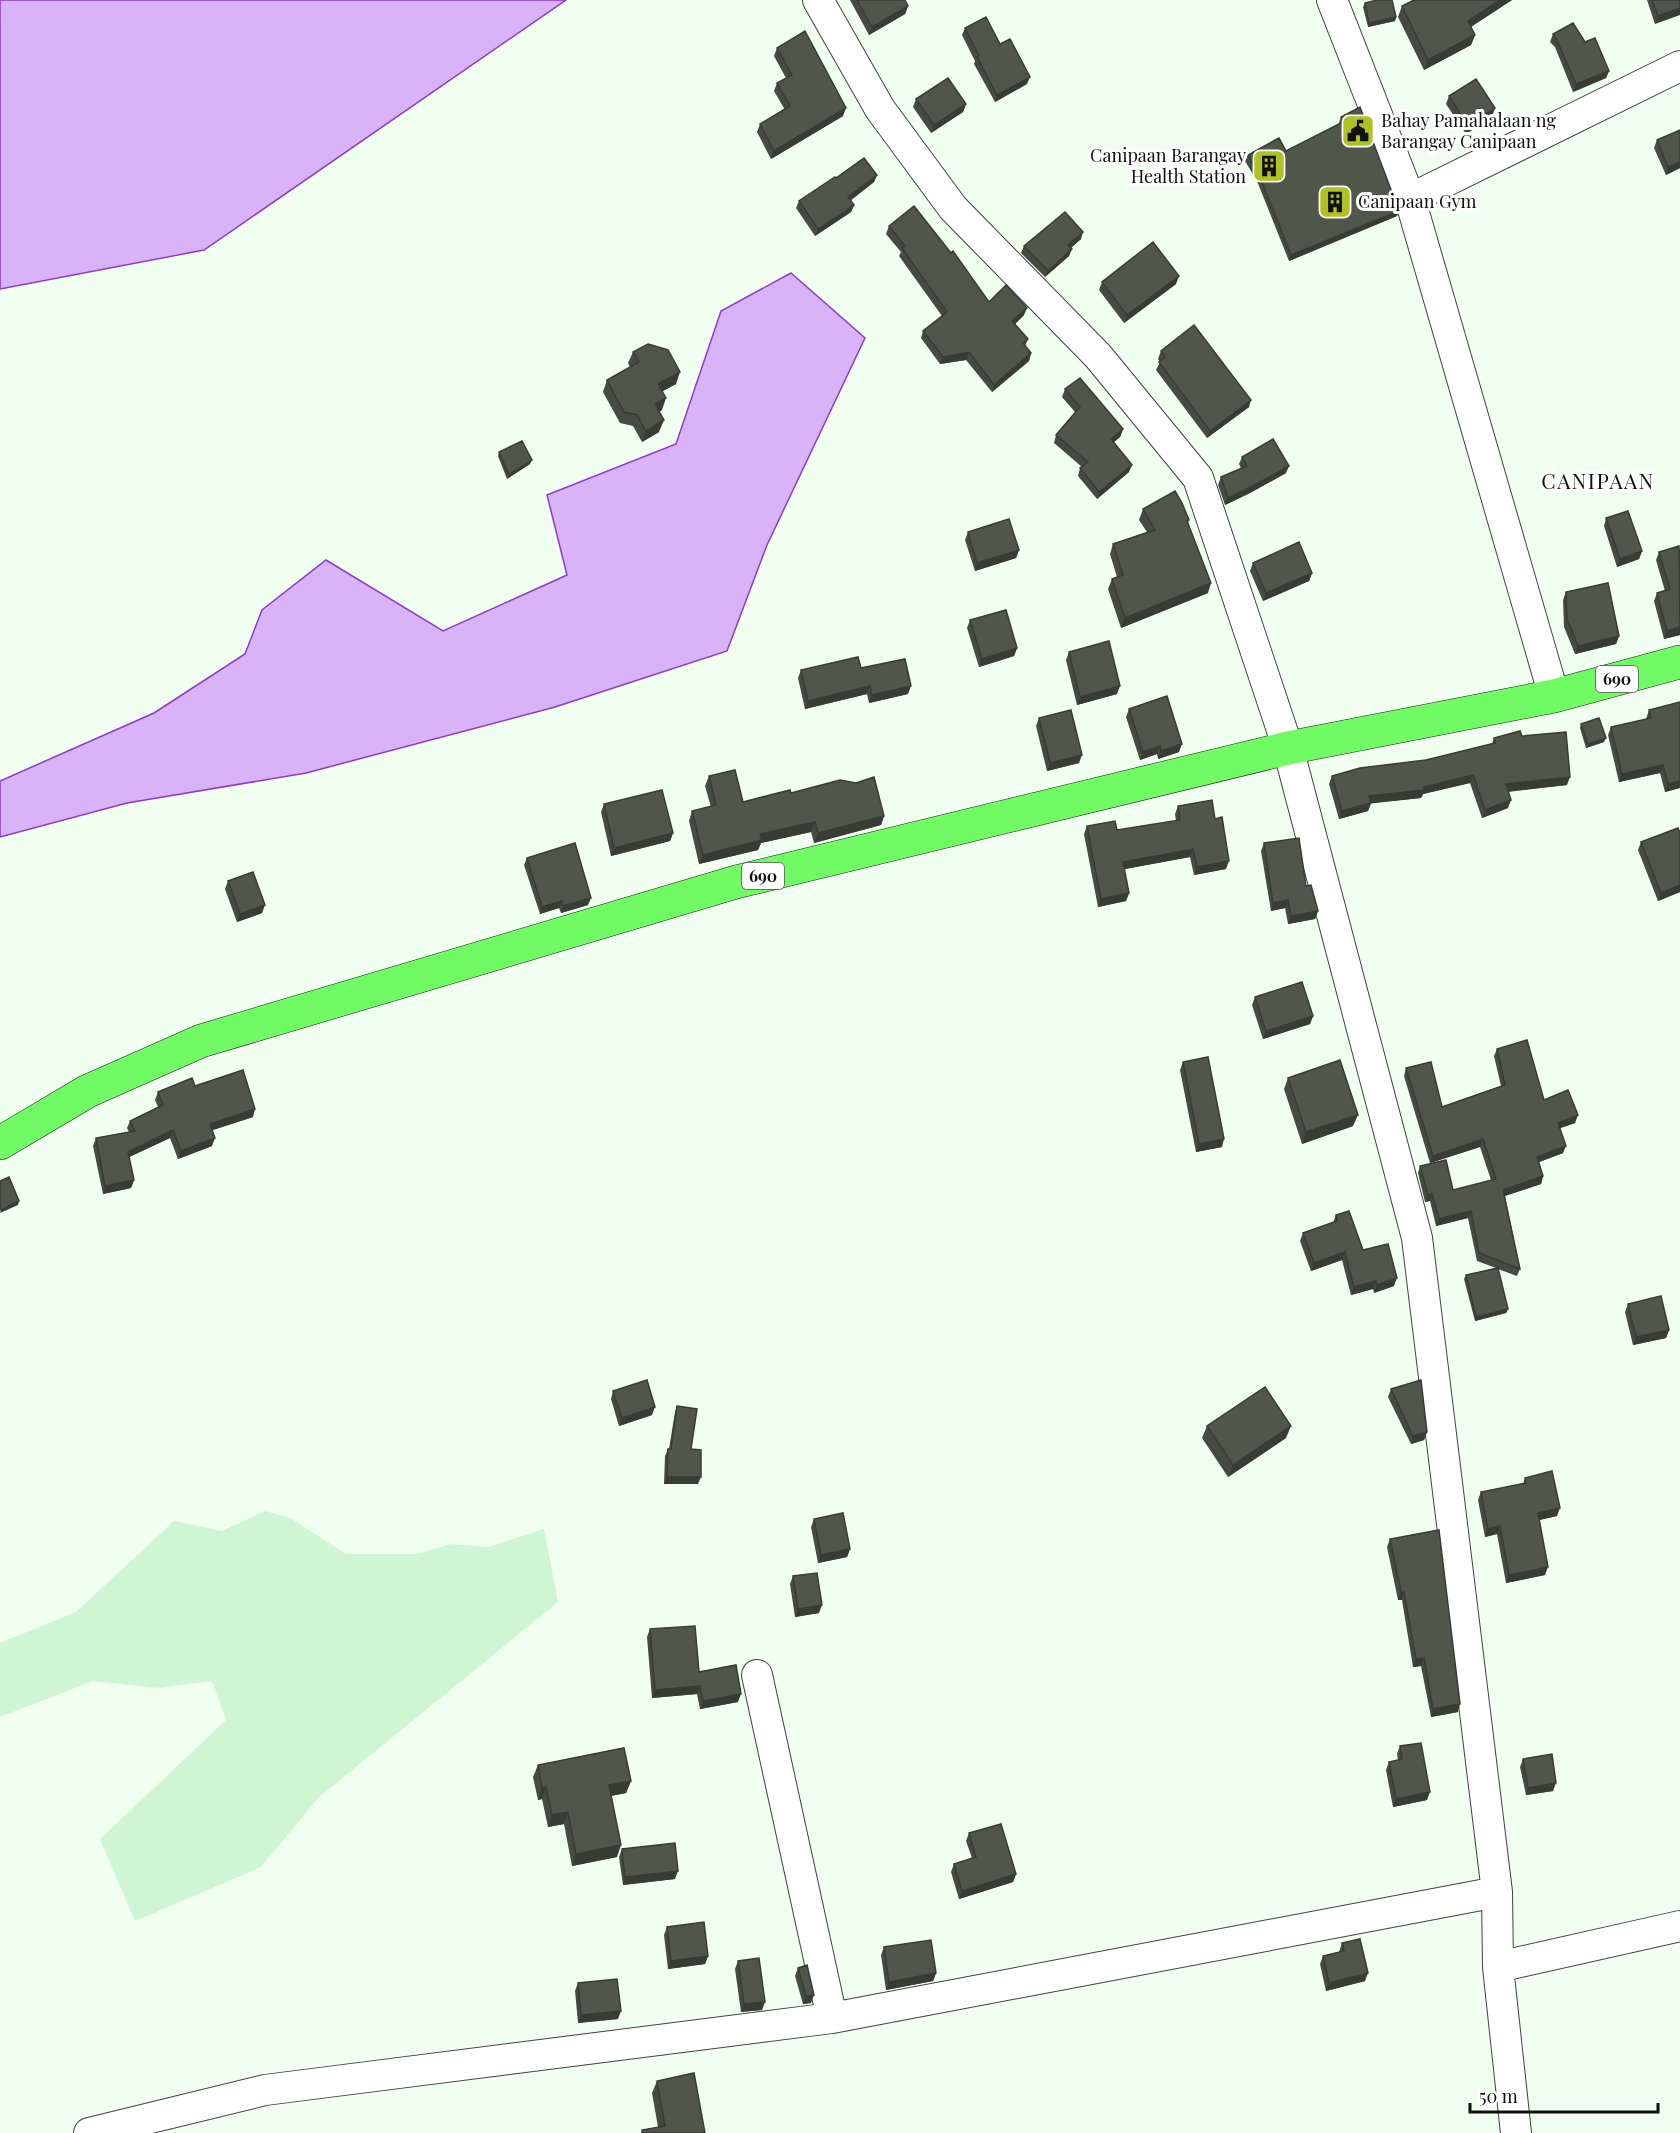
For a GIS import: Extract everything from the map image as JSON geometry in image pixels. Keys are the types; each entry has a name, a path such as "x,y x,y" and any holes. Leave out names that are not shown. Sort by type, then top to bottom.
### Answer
{"main road":[{"name":"690","path":"0,1143 88,1091 201,1041 736,882 1288,748 1554,696 1680,662"}],"street":[{"path":"818,0 880,109 953,208 1098,356 1198,478 1288,748 1417,1238 1497,1892 1498,1967 1516,2133"},
{"path":"1332,0 1410,199 1554,696"},
{"path":"1410,199 1680,66"},
{"path":"757,1675 832,2018"},
{"path":"89,2133 265,2090 832,2018 1497,1892"},
{"path":"1498,1967 1680,1926"}],"green space":[{"path":"265,1511 290,1518 346,1554 417,1554 451,1544 488,1547 544,1529 558,1602 319,1797 261,1867 135,1921 100,1839 226,1720 212,1681 159,1688 93,1681 0,1717 0,1643 76,1612 174,1521 222,1531"}],"shaded area":[{"path":"0,0 566,0 204,250 0,289"},
{"path":"791,273 865,338 767,545 727,651 555,707 306,773 127,803 0,837 0,781 154,713 245,654 262,610 326,560 443,631 567,575 547,495 676,444 721,311"}],"building":[{"path":"857,0 905,0 908,6 872,27"},
{"path":"1392,0 1396,17 1369,23 1365,3"},
{"path":"1414,0 1500,0 1468,21 1475,35 1428,60 1402,6"},
{"path":"1652,0 1680,0 1680,8 1658,16"},
{"path":"986,17 1000,44 1010,39 1030,77 997,95 965,28"},
{"path":"1573,23 1585,42 1595,38 1609,71 1576,84 1553,34"},
{"path":"805,31 846,108 774,151 760,124 790,106 777,83 792,75 777,48"},
{"path":"948,78 966,104 934,125 916,99"},
{"path":"1476,79 1495,108 1468,126 1449,96"},
{"name":"Canipaan Gym","path":"1360,107 1399,211 1291,255 1259,175 1248,155 1279,138 1286,151 1343,122 1341,117"},
{"path":"1680,130 1680,162 1668,167 1657,140"},
{"path":"864,158 877,175 848,197 854,205 818,229 799,201"},
{"path":"914,206 951,253 953,251 989,302 1006,285 1027,308 1012,321 1028,339 1023,343 1031,353 994,385 969,352 943,357 923,331 947,312 902,248 905,246 889,226"},
{"path":"1065,212 1083,232 1068,245 1072,249 1048,271 1024,246"},
{"path":"1153,242 1179,276 1127,315 1102,282"},
{"path":"1194,325 1251,400 1210,431 1159,362 1165,357 1161,351"},
{"path":"648,344 668,350 680,372 658,384 666,398 655,404 664,420 646,431 637,415 624,412 607,380 639,362 633,352"},
{"path":"1080,378 1123,429 1111,439 1132,465 1099,492 1080,468 1088,462 1056,435 1080,407 1065,389"},
{"path":"1273,439 1289,466 1228,498 1221,477 1247,466 1242,457"},
{"path":"522,441 532,460 509,475 499,452"},
{"path":"1175,491 1189,520 1187,521 1211,583 1125,618 1112,579 1123,575 1113,544 1155,530 1143,509"},
{"path":"1628,511 1642,551 1620,559 1606,518"},
{"path":"1009,519 1019,550 977,563 968,532"},
{"path":"1299,542 1312,573 1266,593 1253,563"},
{"path":"1679,546 1680,627 1667,631 1657,593 1670,589 1659,552"},
{"path":"1608,583 1619,636 1578,646 1567,619 1566,592"},
{"path":"1006,610 1017,648 982,659 970,620"},
{"path":"1109,641 1120,686 1080,697 1069,652"},
{"path":"858,657 861,668 905,659 911,686 872,695 870,686 808,701 801,670"},
{"path":"1167,696 1182,744 1161,751 1160,746 1143,752 1129,709"},
{"path":"1680,702 1680,781 1668,784 1663,765 1622,774 1611,727 1651,718 1649,710"},
{"path":"1071,710 1082,755 1050,763 1039,718"},
{"path":"1599,718 1606,738 1588,744 1581,724"},
{"path":"1520,731 1522,736 1566,732 1570,777 1506,784 1511,800 1485,810 1473,775 1424,787 1424,790 1369,796 1371,803 1342,811 1332,776 1360,768 1426,760 1495,743 1494,738"},
{"path":"735,770 743,802 790,790 791,793 840,780 856,783 874,777 884,816 818,833 815,822 760,834 762,840 703,855 692,811 716,805 709,776"},
{"path":"662,790 673,833 614,848 604,804"},
{"path":"1212,800 1215,819 1222,817 1229,861 1197,867 1193,849 1123,862 1129,893 1101,899 1087,826 1115,821 1117,830 1180,820 1178,806"},
{"path":"1678,828 1680,833 1680,885 1661,893 1641,842"},
{"path":"1299,838 1306,886 1311,885 1318,911 1291,916 1288,900 1273,903 1264,843"},
{"path":"575,843 591,898 563,906 562,901 542,907 527,858"},
{"path":"253,872 265,905 240,914 228,881"},
{"path":"1302,982 1313,1016 1266,1031 1255,997"},
{"path":"1527,1040 1544,1100 1568,1090 1578,1115 1558,1123 1566,1146 1537,1157 1543,1176 1503,1190 1520,1269 1479,1253 1471,1211 1439,1219 1432,1194 1428,1195 1420,1166 1446,1160 1453,1190 1496,1179 1483,1139 1433,1156 1406,1068 1431,1062 1442,1107 1505,1085 1497,1049"},
{"path":"1208,1057 1224,1139 1199,1144 1183,1062"},
{"path":"1340,1060 1358,1115 1306,1132 1288,1078"},
{"path":"243,1070 255,1109 210,1124 215,1138 181,1151 173,1130 128,1152 134,1180 105,1186 96,1138 135,1131 130,1121 163,1105 158,1092 192,1078 195,1086"},
{"path":"9,1177 19,1201 1,1210 0,1181"},
{"path":"1349,1211 1363,1250 1388,1244 1397,1278 1377,1285 1376,1281 1354,1287 1345,1252 1314,1263 1303,1233 1337,1221 1336,1215"},
{"path":"1498,1268 1508,1309 1476,1317 1466,1275"},
{"path":"1661,1296 1669,1330 1636,1337 1628,1304"},
{"path":"647,1380 655,1407 622,1418 613,1391"},
{"path":"1421,1380 1427,1432 1413,1436 1391,1389"},
{"path":"1265,1387 1291,1426 1233,1465 1207,1426"},
{"path":"677,1406 697,1409 691,1449 701,1450 701,1477 667,1477 668,1449 671,1449"},
{"path":"1552,1471 1560,1508 1538,1513 1548,1567 1509,1575 1500,1526 1488,1529 1481,1492 1526,1483 1525,1478"},
{"path":"843,1513 850,1549 821,1555 814,1519"},
{"path":"1439,1530 1460,1704 1433,1709 1424,1658 1416,1659 1404,1592 1401,1592 1390,1539"},
{"path":"817,1573 822,1605 798,1609 793,1576"},
{"path":"695,1626 699,1672 736,1665 741,1694 703,1701 700,1686 655,1690 650,1629"},
{"path":"1421,1743 1430,1792 1396,1799 1389,1762 1402,1759 1400,1746"},
{"path":"624,1748 631,1781 609,1785 621,1845 576,1854 568,1812 552,1815 546,1787 542,1788 538,1765"},
{"path":"1552,1754 1556,1783 1528,1788 1523,1759"},
{"path":"1001,1824 1016,1874 962,1891 954,1864 976,1857 969,1833"},
{"path":"675,1843 678,1871 625,1877 622,1849"},
{"path":"704,1922 708,1956 671,1961 667,1927"},
{"path":"1360,1939 1368,1973 1329,1983 1323,1956 1344,1951 1342,1943"},
{"path":"931,1940 936,1973 889,1982 884,1947"},
{"path":"759,1958 765,2002 744,2004 738,1961"},
{"path":"807,1965 814,1995 806,1996 798,1968"},
{"path":"617,1979 621,2011 581,2015 578,1983"},
{"path":"694,2073 705,2133 643,2133 642,2130 665,2126 657,2081"}],"place":[{"name":"Bahay Pamahalaan ng Barangay Canipaan","path":"1358,131"},
{"name":"Canipaan Barangay Health Station","path":"1269,166"},
{"name":"Canipaan Gym","path":"1335,202"}],"district":[{"name":"CANIPAAN","path":"1598,482"}]}
